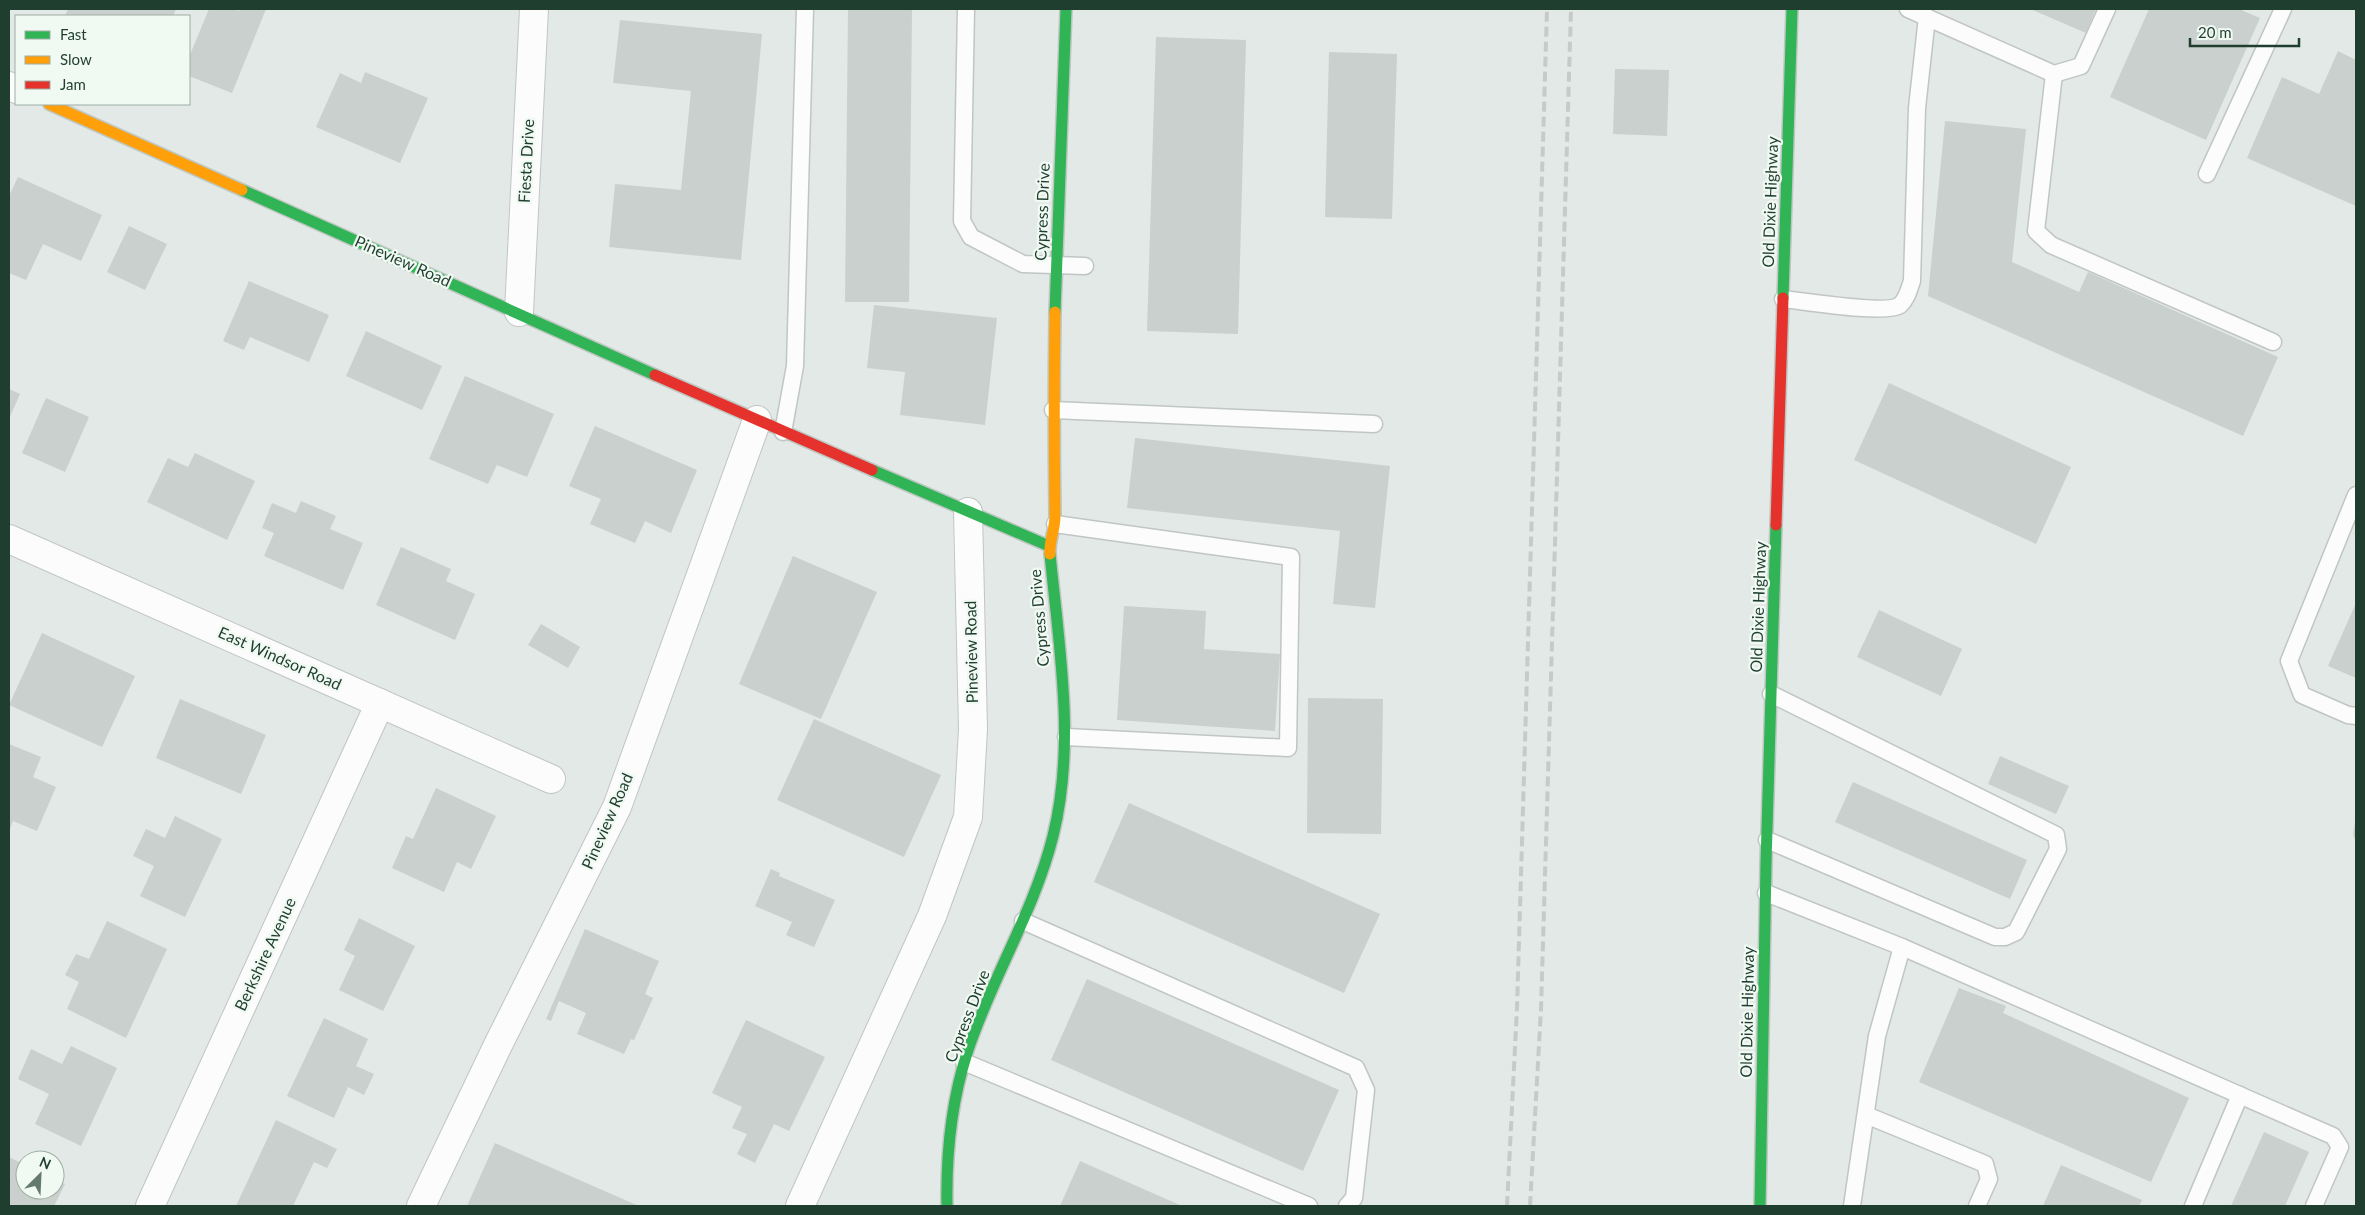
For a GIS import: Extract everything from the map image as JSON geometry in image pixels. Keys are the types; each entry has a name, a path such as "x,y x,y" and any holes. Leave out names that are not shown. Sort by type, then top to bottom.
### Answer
{"street":[{"name":"Fiesta Drive","path":"519,312 534,9"},
{"name":"Cypress Drive","path":"947,1206 946,1184 951,1126 964,1062 974,1032 1035,896 1053,833 1064,770 1066,737 1049,546 1055,524 1053,410 1056,265 1066,9"},
{"name":"Old Dixie Highway","path":"1760,1206 1767,840 1792,9"},
{"name":"Pineview Road","path":"50,105 519,312 783,432 1049,546"},
{"name":"Pineview Road","path":"421,1206 498,1045 617,808 757,420"},
{"name":"Pineview Road","path":"800,1206 932,916 968,817 973,729 968,512"},
{"name":"East Windsor Road","path":"9,539 550,779"},
{"name":"Berkshire Avenue","path":"150,1206 380,703"}],"lane":[{"path":"783,432 795,366 805,9"},
{"path":"966,9 962,221 971,237 1023,264 1085,266"},
{"path":"1908,9 2054,74 2081,66 2107,9"},
{"path":"2207,174 2283,9"},
{"path":"1783,299 1881,309 1898,307 1906,299 1912,281 1917,108 1927,18"},
{"path":"2054,74 2036,231 2051,246 2273,342"},
{"path":"1053,410 1374,424"},
{"path":"2356,494 2289,661 2302,695 2348,716 2356,716"},
{"path":"1055,524 1292,557 1288,748 1066,737"},
{"path":"1767,840 1995,937 2005,937 2016,932 2058,849 2056,835 1771,694"},
{"path":"1766,893 1902,947 2333,1136 2340,1147 2314,1206"},
{"path":"1023,921 1356,1068 1366,1090 1354,1198 1347,1206"},
{"path":"1852,1206 1877,1036 1902,947"},
{"path":"964,1062 1309,1206"},
{"path":"2193,1206 2240,1095"},
{"path":"1866,1115 1985,1164 1989,1179 1977,1206"}],"building":[{"path":"68,9 176,9 173,15 65,15"},
{"path":"209,9 234,9 239,11 240,9 266,9 232,93 190,76 190,55"},
{"path":"848,9 912,9 909,302 845,302"},
{"path":"2030,9 2096,9 2086,33"},
{"path":"2149,9 2239,9 2260,18 2206,140 2110,97"},
{"path":"620,20 762,34 741,260 609,247 615,184 681,190 691,91 613,83"},
{"path":"1156,37 1246,40 1238,334 1147,331"},
{"path":"2338,51 2356,60 2356,206 2247,158 2282,77 2319,94"},
{"path":"1329,52 1397,54 1392,219 1325,217"},
{"path":"1615,69 1669,70 1667,136 1613,134"},
{"path":"365,72 428,98 400,163 316,127 340,73 361,83"},
{"path":"1945,121 2026,129 2012,262 2079,292 2088,272 2278,357 2243,436 1928,296"},
{"path":"18,177 102,215 81,261 43,244 26,280 9,273 9,196"},
{"path":"129,226 167,244 145,290 107,272"},
{"path":"249,281 329,315 309,362 250,337 244,350 223,341"},
{"path":"874,305 997,318 985,425 900,415 905,372 867,368"},
{"path":"366,331 442,366 422,410 346,376"},
{"path":"465,376 554,414 527,477 497,465 488,484 429,459"},
{"path":"1889,383 2071,467 2036,544 1854,460"},
{"path":"9,389 20,394 9,419"},
{"path":"46,398 89,417 65,472 22,453"},
{"path":"595,426 697,470 671,533 645,521 635,543 590,524 601,499 569,486"},
{"path":"1135,438 1390,466 1375,608 1333,604 1340,531 1127,508"},
{"path":"195,453 255,481 227,540 147,502 168,458 188,467"},
{"path":"301,501 336,516 330,529 363,543 343,590 264,556 274,533 262,528 272,503 296,513"},
{"path":"401,547 451,569 446,581 475,594 455,640 376,605"},
{"path":"793,556 877,592 821,719 739,684"},
{"path":"2356,603 2356,678 2328,666"},
{"path":"1124,606 1206,611 1204,649 1280,654 1275,731 1117,720"},
{"path":"1879,610 1962,649 1941,696 1857,657"},
{"path":"541,624 580,647 568,668 528,645"},
{"path":"42,633 135,676 102,747 9,705"},
{"path":"1308,698 1383,699 1381,834 1307,833"},
{"path":"180,699 266,735 241,794 156,758"},
{"path":"814,719 941,775 904,857 777,800"},
{"path":"9,744 41,757 33,777 56,787 37,831 13,821 9,832"},
{"path":"2000,756 2069,786 2056,814 1988,784"},
{"path":"1853,782 2027,860 2010,899 1835,822"},
{"path":"436,788 496,816 471,869 457,862 444,892 392,868 406,836 413,839"},
{"path":"1129,803 1380,914 1344,993 1094,882"},
{"path":"175,816 222,839 185,917 140,896 154,866 133,856 146,829 165,838"},
{"path":"2356,822 2356,843 2353,834"},
{"path":"771,869 780,873 779,876 835,900 814,947 786,935 792,922 755,906"},
{"path":"359,918 415,946 383,1011 339,990 355,956 344,950"},
{"path":"107,921 167,949 126,1038 67,1009 79,982 65,975 76,954 89,959"},
{"path":"585,929 659,961 645,994 653,998 634,1040 631,1039 624,1054 577,1034 586,1013 559,1001 551,1021 546,1019"},
{"path":"1087,979 1339,1090 1303,1171 1051,1060"},
{"path":"1959,988 2006,1006 2003,1013 2189,1098 2151,1182 1919,1082"},
{"path":"324,1018 368,1039 356,1066 374,1074 364,1095 348,1087 334,1118 287,1096"},
{"path":"746,1020 825,1057 789,1131 774,1124 755,1163 737,1154 747,1134 732,1128 742,1107 712,1093"},
{"path":"71,1046 117,1068 81,1146 35,1124 49,1094 18,1079 31,1049 62,1064"},
{"path":"276,1120 337,1149 327,1168 314,1162 293,1206 236,1206"},
{"path":"2264,1132 2309,1152 2285,1206 2231,1206"},
{"path":"495,1143 639,1206 467,1206"},
{"path":"9,1157 15,1160 15,1200 57,1200 54,1206 9,1206"},
{"path":"1080,1161 1182,1206 1060,1206"},
{"path":"2061,1165 2142,1200 2139,1206 2043,1206"}],"railway":[{"path":"1507,1206 1517,1008 1547,9"},
{"path":"1530,1206 1541,1009 1571,9"}],"traffic: fast":[{"path":"1055,312 1066,9"},
{"path":"1783,298 1792,9"},
{"path":"242,190 655,375"},
{"path":"872,470 1049,546"},
{"path":"1760,1206 1766,863 1776,525"},
{"path":"947,1206 947,1167 953,1110 967,1053 988,999 1035,892 1053,836 1060,801 1064,766 1064,695 1050,554"}],"traffic: slow":[{"path":"51,105 242,190"},
{"path":"1050,554 1055,516 1055,312"}],"traffic: jam":[{"path":"1776,525 1783,298"},
{"path":"655,375 872,470"}]}
